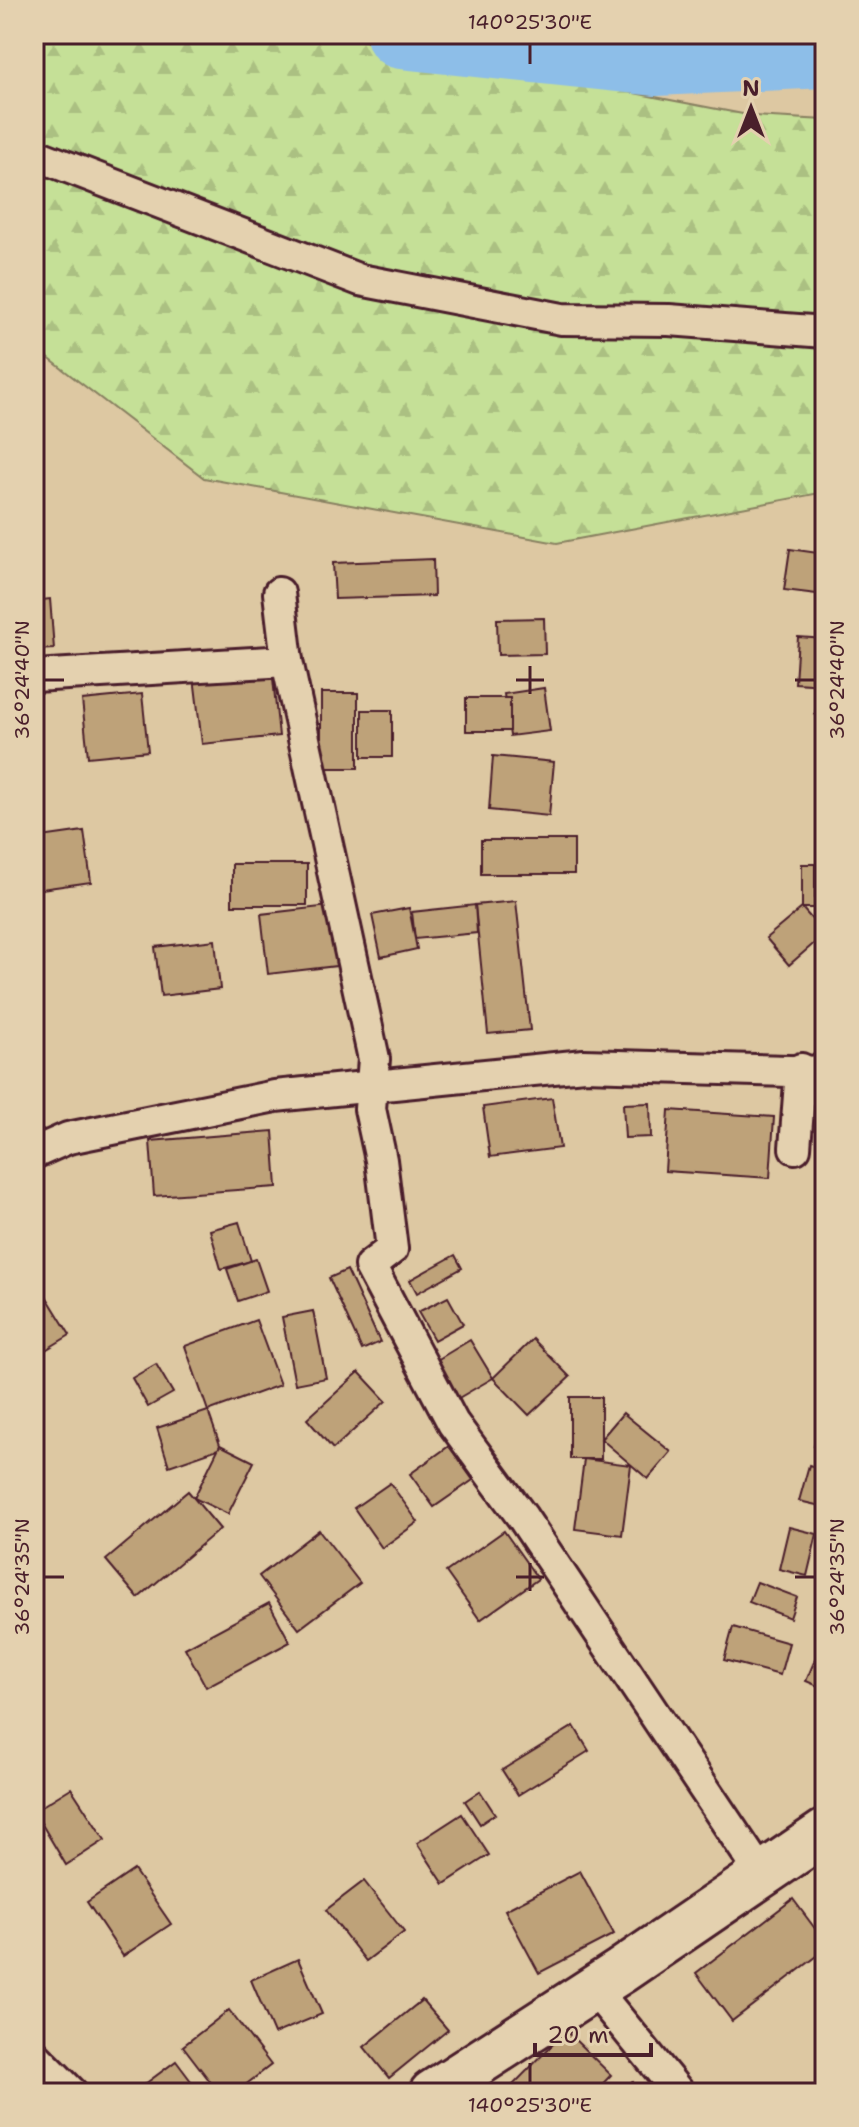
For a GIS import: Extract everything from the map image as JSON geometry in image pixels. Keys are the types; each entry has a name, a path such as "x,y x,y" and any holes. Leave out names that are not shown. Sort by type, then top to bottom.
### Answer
{"street":[{"path":"34,154 360,280 562,319 669,320 825,332"},
{"path":"279,593 287,661 374,1059 370,1109 381,1160 392,1249 370,1266 453,1423 523,1518 762,1875"},
{"path":"34,676 287,661"},
{"path":"34,1153 68,1138 275,1096 584,1065 813,1071 795,1148"},
{"path":"432,2093 594,1989 825,1832"},
{"path":"594,1989 679,2093"},
{"path":"34,2055 72,2093"}],"green space":[{"path":"34,34 329,34 753,116 825,120 825,492 557,543 204,478 34,347"}],"building":[{"path":"790,549 825,554 825,595 784,590"},
{"path":"433,559 434,596 335,599 333,563"},
{"path":"50,599 54,649 34,650 34,601"},
{"path":"544,618 545,654 498,655 497,619"},
{"path":"798,637 825,639 825,685 795,683"},
{"path":"272,669 279,736 202,744 194,677"},
{"path":"544,688 550,731 510,736 504,694"},
{"path":"321,693 358,693 358,768 321,768"},
{"path":"142,694 148,751 88,757 82,700"},
{"path":"466,698 510,698 510,731 466,731"},
{"path":"818,698 825,700 825,717 815,715"},
{"path":"362,710 392,710 392,757 362,757"},
{"path":"493,756 554,762 549,816 489,810"},
{"path":"822,808 825,808 825,842 818,841"},
{"path":"84,831 91,882 34,890 34,838"},
{"path":"481,840 574,840 574,874 481,874"},
{"path":"232,864 307,864 307,905 232,905"},
{"path":"802,864 815,864 815,908 802,908"},
{"path":"516,901 530,1030 488,1034 475,905"},
{"path":"475,905 477,933 415,939 412,912"},
{"path":"329,906 336,966 268,974 261,914"},
{"path":"409,908 417,949 381,957 372,915"},
{"path":"802,908 825,934 789,965 766,938"},
{"path":"825,934 825,967 819,966"},
{"path":"215,940 220,989 161,996 155,947"},
{"path":"552,1098 560,1148 490,1157 483,1107"},
{"path":"650,1103 651,1137 625,1138 623,1104"},
{"path":"669,1110 774,1117 770,1178 665,1171"},
{"path":"273,1131 277,1187 154,1196 150,1141"},
{"path":"239,1222 251,1261 221,1269 210,1230"},
{"path":"455,1255 462,1268 417,1293 410,1280"},
{"path":"256,1259 267,1291 238,1301 227,1269"},
{"path":"347,1270 380,1342 362,1350 329,1278"},
{"path":"43,1291 70,1335 34,1357 34,1297"},
{"path":"448,1297 463,1324 434,1340 418,1312"},
{"path":"313,1311 326,1378 295,1384 282,1317"},
{"path":"256,1320 280,1385 208,1411 185,1346"},
{"path":"533,1339 570,1377 529,1415 493,1378"},
{"path":"470,1340 493,1378 450,1403 427,1366"},
{"path":"156,1364 173,1393 148,1407 132,1378"},
{"path":"359,1372 386,1401 333,1449 307,1419"},
{"path":"570,1397 601,1397 601,1459 570,1459"},
{"path":"208,1411 221,1448 169,1466 157,1428"},
{"path":"623,1413 671,1452 648,1479 601,1439"},
{"path":"822,1413 825,1414 825,1449 814,1446"},
{"path":"220,1445 254,1462 228,1514 194,1498"},
{"path":"449,1446 473,1480 434,1507 410,1474"},
{"path":"584,1459 631,1465 622,1535 575,1529"},
{"path":"809,1465 825,1470 825,1507 799,1501"},
{"path":"390,1483 418,1522 382,1548 354,1508"},
{"path":"188,1491 220,1529 138,1598 106,1560"},
{"path":"789,1527 817,1534 807,1576 779,1569"},
{"path":"319,1530 360,1583 299,1629 259,1576"},
{"path":"504,1531 538,1579 480,1620 446,1572"},
{"path":"757,1582 797,1597 790,1618 749,1602"},
{"path":"269,1603 290,1642 206,1687 185,1648"},
{"path":"733,1627 789,1643 780,1675 724,1660"},
{"path":"825,1636 825,1689 806,1681"},
{"path":"574,1726 589,1751 518,1795 502,1770"},
{"path":"71,1788 105,1840 66,1865 34,1811"},
{"path":"480,1791 495,1814 480,1824 465,1801"},
{"path":"462,1814 489,1855 444,1884 417,1843"},
{"path":"134,1870 171,1924 123,1956 87,1902"},
{"path":"580,1871 614,1934 539,1973 505,1910"},
{"path":"364,1881 404,1932 366,1961 326,1910"},
{"path":"793,1899 825,1942 825,1950 732,2021 696,1973"},
{"path":"298,1959 322,2014 274,2034 251,1980"},
{"path":"422,2000 448,2030 389,2078 364,2047"},
{"path":"229,2010 271,2065 235,2093 219,2093 183,2046"},
{"path":"566,2031 611,2075 594,2093 507,2091"},
{"path":"176,2061 200,2093 133,2093"},
{"path":"633,2082 637,2093 598,2093"}],"waterway":[{"path":"401,34 656,61 825,53"}]}
